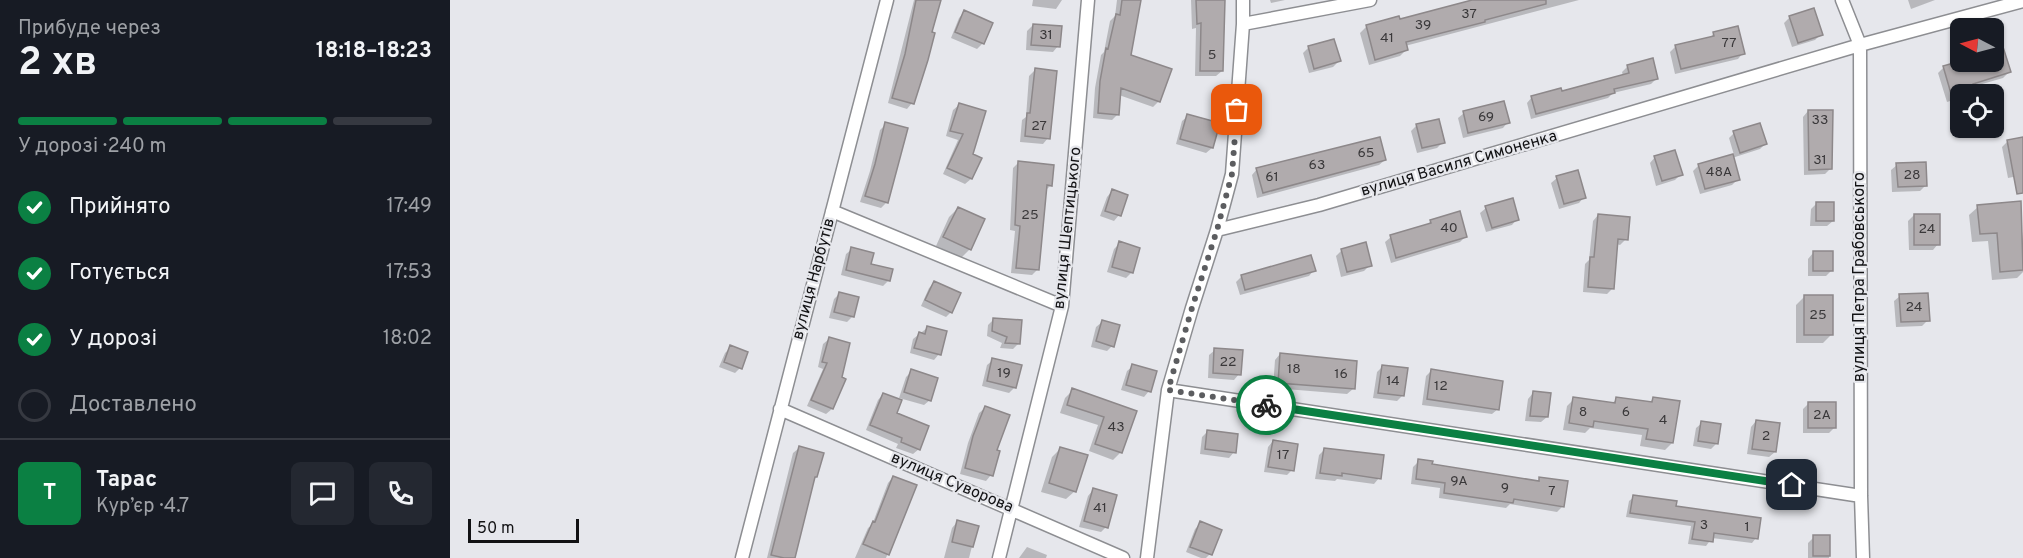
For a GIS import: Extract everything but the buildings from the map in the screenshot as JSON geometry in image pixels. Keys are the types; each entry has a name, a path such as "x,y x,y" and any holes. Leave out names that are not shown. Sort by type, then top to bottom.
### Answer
{"street":[{"name":"вулиця Нарбутів","path":"742,558 887,0"},
{"name":"вулиця Шептицького","path":"999,558 1062,306 1088,0"},
{"path":"1147,558 1168,390 1232,174 1243,24 1242,0"},
{"path":"1243,24 1370,0"},
{"name":"вулиця Петра Грабовського","path":"1842,0 1860,45 1863,558"},
{"name":"вулиця Василя Симоненка","path":"1217,230 1320,205 1860,45 2023,1"},
{"path":"832,211 1062,306"},
{"path":"1168,390 1861,496"},
{"name":"вулиця Суворова","path":"780,409 1123,558"}],"way so far":[{"path":"1237,110 1232,174 1168,390 1266,405"}],"route":[{"path":"1266,405 1792,485"}]}
